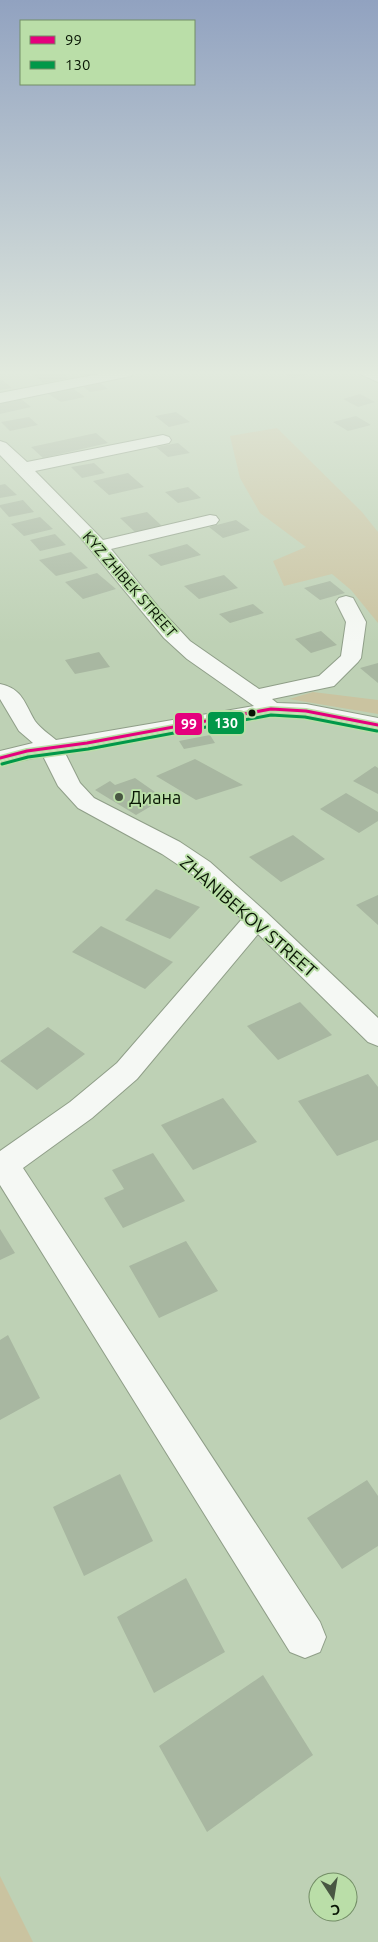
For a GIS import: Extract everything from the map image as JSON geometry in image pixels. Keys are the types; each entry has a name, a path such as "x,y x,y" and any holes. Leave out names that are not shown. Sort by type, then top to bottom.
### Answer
{"street":[{"name":"KYZ ZHIBEK STREET","path":"16,462 98,546 172,635 213,669 264,702"},
{"path":"23,468 55,462"},
{"path":"98,546 210,520"},
{"path":"0,758 264,702 326,681 351,658 356,622 346,602"},
{"path":"0,690 11,697 39,749"},
{"path":"264,702 378,725"},
{"path":"0,750 39,749"},
{"name":"ZHANIBEKOV STREET","path":"39,749 86,803 171,848 201,868 257,918 378,1035"},
{"path":"257,918 127,1071 81,1110 2,1166 305,1637"}],"shaded area":[{"path":"236,462 311,462 362,512 378,532 378,623 351,590 332,574 284,586 273,561 306,547 260,513 240,478"},
{"path":"313,692 378,700 378,714 289,699"},
{"path":"0,1876 33,1942 0,1942"}],"building":[{"path":"94,463 105,473 82,478 71,467"},
{"path":"128,473 144,487 109,495 93,481"},
{"path":"5,484 17,495 0,498 0,485"},
{"path":"188,487 201,498 178,503 165,492"},
{"path":"23,500 34,512 9,517 0,507 0,505"},
{"path":"147,512 162,526 135,532 120,518"},
{"path":"40,517 53,529 24,536 11,524"},
{"path":"236,520 250,530 223,538 209,527"},
{"path":"55,534 66,545 40,551 30,540"},
{"path":"187,544 201,555 161,566 148,555"},
{"path":"71,552 88,568 56,576 39,560"},
{"path":"97,573 116,589 83,599 65,582"},
{"path":"224,575 238,588 199,599 184,586"},
{"path":"330,581 345,593 320,600 304,588"},
{"path":"253,604 264,613 230,623 219,614"},
{"path":"321,631 337,645 311,653 295,639"},
{"path":"99,652 110,667 75,674 65,660"},
{"path":"378,663 378,683 360,668"},
{"path":"210,735 215,743 184,749 179,741"},
{"path":"195,759 243,785 196,800 156,776"},
{"path":"375,766 378,768 378,794 353,781"},
{"path":"135,778 155,792 143,799 153,805 136,815 95,790 110,781 115,785"},
{"path":"346,793 378,812 378,821 359,833 320,809"},
{"path":"293,835 325,859 281,882 249,857"},
{"path":"156,889 200,907 170,939 125,920"},
{"path":"378,895 378,925 356,905"},
{"path":"101,926 173,962 145,989 72,952"},
{"path":"300,1002 332,1035 278,1060 247,1026"},
{"path":"48,1027 85,1054 37,1090 0,1061"},
{"path":"368,1074 378,1087 378,1140 337,1156 298,1101"},
{"path":"223,1098 257,1142 193,1170 161,1125"},
{"path":"153,1153 185,1201 123,1228 104,1198 124,1189 112,1170"},
{"path":"0,1229 15,1253 0,1260"},
{"path":"186,1241 218,1291 159,1318 129,1266"},
{"path":"8,1335 40,1398 0,1420 0,1340"},
{"path":"120,1474 153,1541 84,1576 53,1507"},
{"path":"367,1480 378,1496 378,1546 342,1569 307,1518"},
{"path":"186,1578 225,1652 154,1693 117,1617"},
{"path":"263,1675 313,1755 207,1832 159,1746"}],"transit line":[{"name":"99","path":"0,758 27,751 87,743 271,709 306,711 378,725"},
{"name":"130","path":"2,764 28,757 88,749 271,715 305,717 377,731"}],"place":[{"name":"Диана","path":"119,797"}]}
